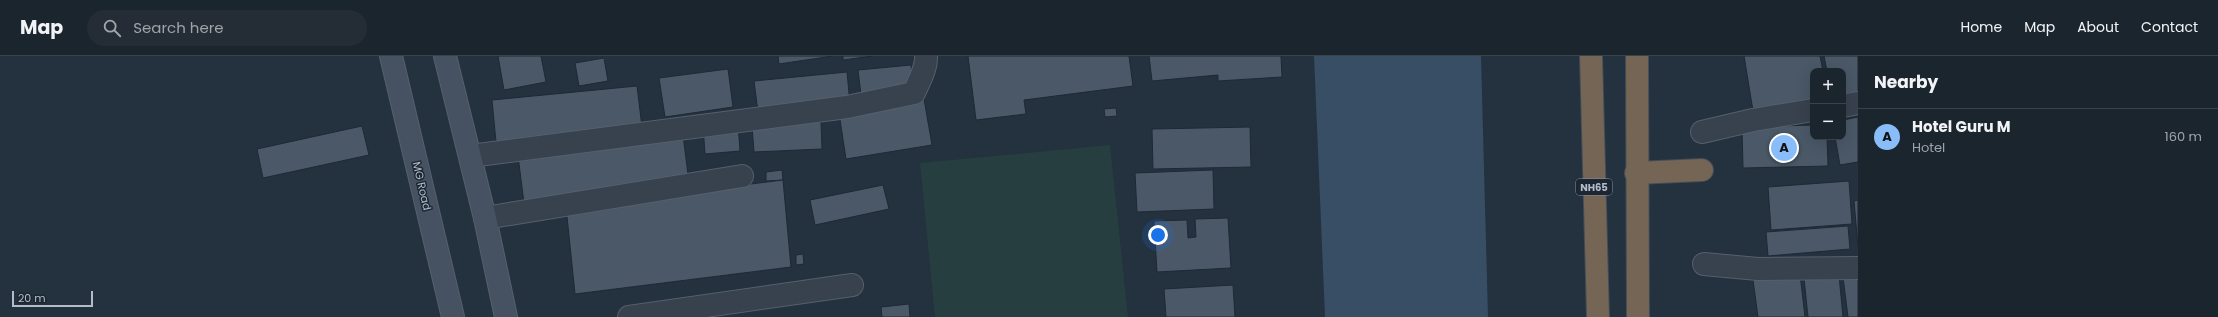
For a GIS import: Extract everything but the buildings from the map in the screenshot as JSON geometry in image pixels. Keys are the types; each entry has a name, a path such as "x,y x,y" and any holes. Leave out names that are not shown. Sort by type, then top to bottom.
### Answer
{"highway":[{"name":"NH65","path":"1591,56 1598,317"},
{"path":"1637,56 1636,174 1638,317"},
{"path":"1636,174 1702,170"}],"main road":[{"name":"MG Road","path":"391,56 453,317"},
{"path":"445,56 485,218 506,317"}],"street":[{"path":"470,156 847,107 914,92 921,74 927,65 926,56"},
{"path":"1846,105 1858,103"},
{"path":"1702,132 1753,120 1810,110"},
{"path":"485,218 742,176"},
{"path":"1704,264 1758,269 1858,268"},
{"path":"629,317 852,285"}],"green space":[{"path":"1110,145 1128,317 935,317 920,163"}],"water":[{"path":"1314,56 1481,56 1488,317 1325,317"}],"place":[{"name":"Hotel Guru M","path":"1784,148"}]}
